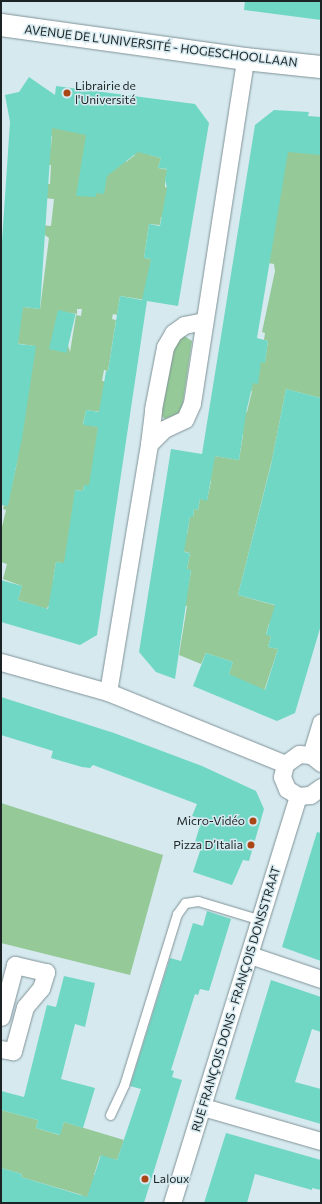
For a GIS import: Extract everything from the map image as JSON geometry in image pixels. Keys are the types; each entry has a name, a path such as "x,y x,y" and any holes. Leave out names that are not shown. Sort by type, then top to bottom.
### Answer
{"street":[{"name":"AVENUE DE L'UNIVERSITÉ - HOGESCHOOLLAAN","path":"1,25 245,59 321,67"},
{"path":"149,444 164,429 185,419 192,403 245,59"},
{"path":"108,692 149,444 153,409 165,347 174,333 184,325 204,321"},
{"path":"1,662 108,692 285,764"},
{"path":"321,722 316,759 299,754 285,764 282,777 287,789 298,796 310,795 321,787"},
{"name":"RUE FRANÇOIS DONS - FRANÇOIS DONSSTRAAT","path":"172,1203 261,920 298,796"},
{"path":"250,955 321,979"},
{"path":"1,1017 15,965 46,972 41,988 25,1007 13,1051 1,1049"},
{"path":"202,1107 321,1141"}],"lane":[{"path":"110,1115 124,1085 177,914 185,903 198,900 261,920"}],"green space":[{"path":"37,116 129,141 126,162 135,155 134,153 151,148 150,155 161,158 158,168 169,170 165,180 165,187 169,188 166,218 161,217 160,225 149,224 144,258 151,259 146,300 120,296 117,315 113,314 112,319 116,320 108,371 104,370 102,381 110,382 102,397 101,412 86,410 83,424 98,427 94,486 84,485 83,491 75,490 74,565 56,562 53,580 56,609 48,606 47,609 18,600 22,586 3,579 7,564 1,562 1,531 6,510 3,509 6,498 9,498 16,467 35,346 14,343 23,307 40,309 49,238 29,224 51,226 54,199 32,197 46,184 50,184 51,165 42,165 51,146 52,136 38,135","holes":["102,158 95,196 76,195","77,309 82,309 81,316 76,315 70,352 58,311 77,314"]},
{"path":"279,133 321,155 321,398 286,389 272,460 238,595 288,609 269,624 266,634 271,636 268,647 278,649 262,697 229,674 233,662 206,653 201,664 179,655 187,606 174,604 188,587 191,571 187,569 190,553 182,551 184,535 187,535 190,517 193,517 194,509 198,510 200,499 207,500 211,481 209,480 208,455 239,460 243,435 233,410 247,412 252,391 246,390 260,362 265,362 268,341 264,340 265,333 262,332 275,271 274,264 268,263"},
{"path":"183,335 192,341 182,409 179,413 165,419 160,415 170,345"},
{"path":"1,803 163,855 130,975 1,943"},
{"path":"1,1110 38,1120 36,1128 59,1135 64,1122 124,1140 117,1160 100,1156 94,1175 106,1179 100,1203 80,1203 82,1195 21,1177 22,1174 1,1168"}],"building":[{"path":"245,1 321,1 321,20 244,10"},
{"path":"29,77 55,95 56,86 195,104 209,123 178,306 147,301 97,635 80,645 1,622 1,580 22,586 18,600 48,609 56,562 64,563 75,490 83,491 84,485 89,485 98,427 83,425 86,410 99,412 106,371 108,371 120,296 142,300 151,259 144,258 149,224 160,226 167,188 165,180 167,169 158,168 161,158 138,152 107,176 104,194 96,193 96,197 76,196 86,135 52,128 40,309 23,307 18,344 36,346 22,438 8,506 1,505 1,256 10,122 5,95 19,92"},
{"path":"274,110 309,112 308,116 321,117 321,155 288,152 257,338 268,341 265,363 261,362 258,384 253,383 246,413 239,460 215,456 207,501 200,499 198,510 194,509 193,517 190,517 184,552 190,553 187,569 191,570 175,679 156,672 139,652 171,449 202,454 255,125"},
{"path":"58,310 76,314 67,353 49,349"},
{"path":"286,389 321,398 321,625 295,713 277,721 193,686 206,653 233,662 229,674 265,690 278,649 268,647 271,636 266,635 275,605 238,595 271,465"},
{"path":"1,697 114,733 202,766 256,791 264,809 249,861 243,860 232,885 193,872 202,845 195,842 202,819 192,816 197,804 93,765 90,768 82,767 51,758 53,751 1,735"},
{"path":"317,832 321,833 321,961 282,947"},
{"path":"207,911 231,919 209,991 200,989 198,995 195,994 171,1070 174,1071 172,1077 182,1080 144,1203 1,1203 1,1168 22,1174 21,1177 87,1197 101,1155 117,1160 141,1089 130,1086 170,958 181,961 193,923 203,926"},
{"path":"64,976 95,983 85,1027 75,1024 61,1079 95,1088 83,1128 64,1122 60,1135 36,1128 38,1120 1,1110 1,1091 24,1097 47,1005 56,1007"},
{"path":"271,980 321,997 321,1032 312,1029 295,1082 321,1089 321,1124 235,1099"},
{"path":"226,1133 321,1160 321,1190 312,1188 312,1190 255,1174 247,1203 204,1203"}],"place":[{"name":"Librairie de l'Université","path":"67,93"},
{"name":"Micro-Vidéo","path":"253,821"},
{"name":"Pizza D’Italia","path":"251,845"},
{"name":"Laloux","path":"145,1179"}]}
